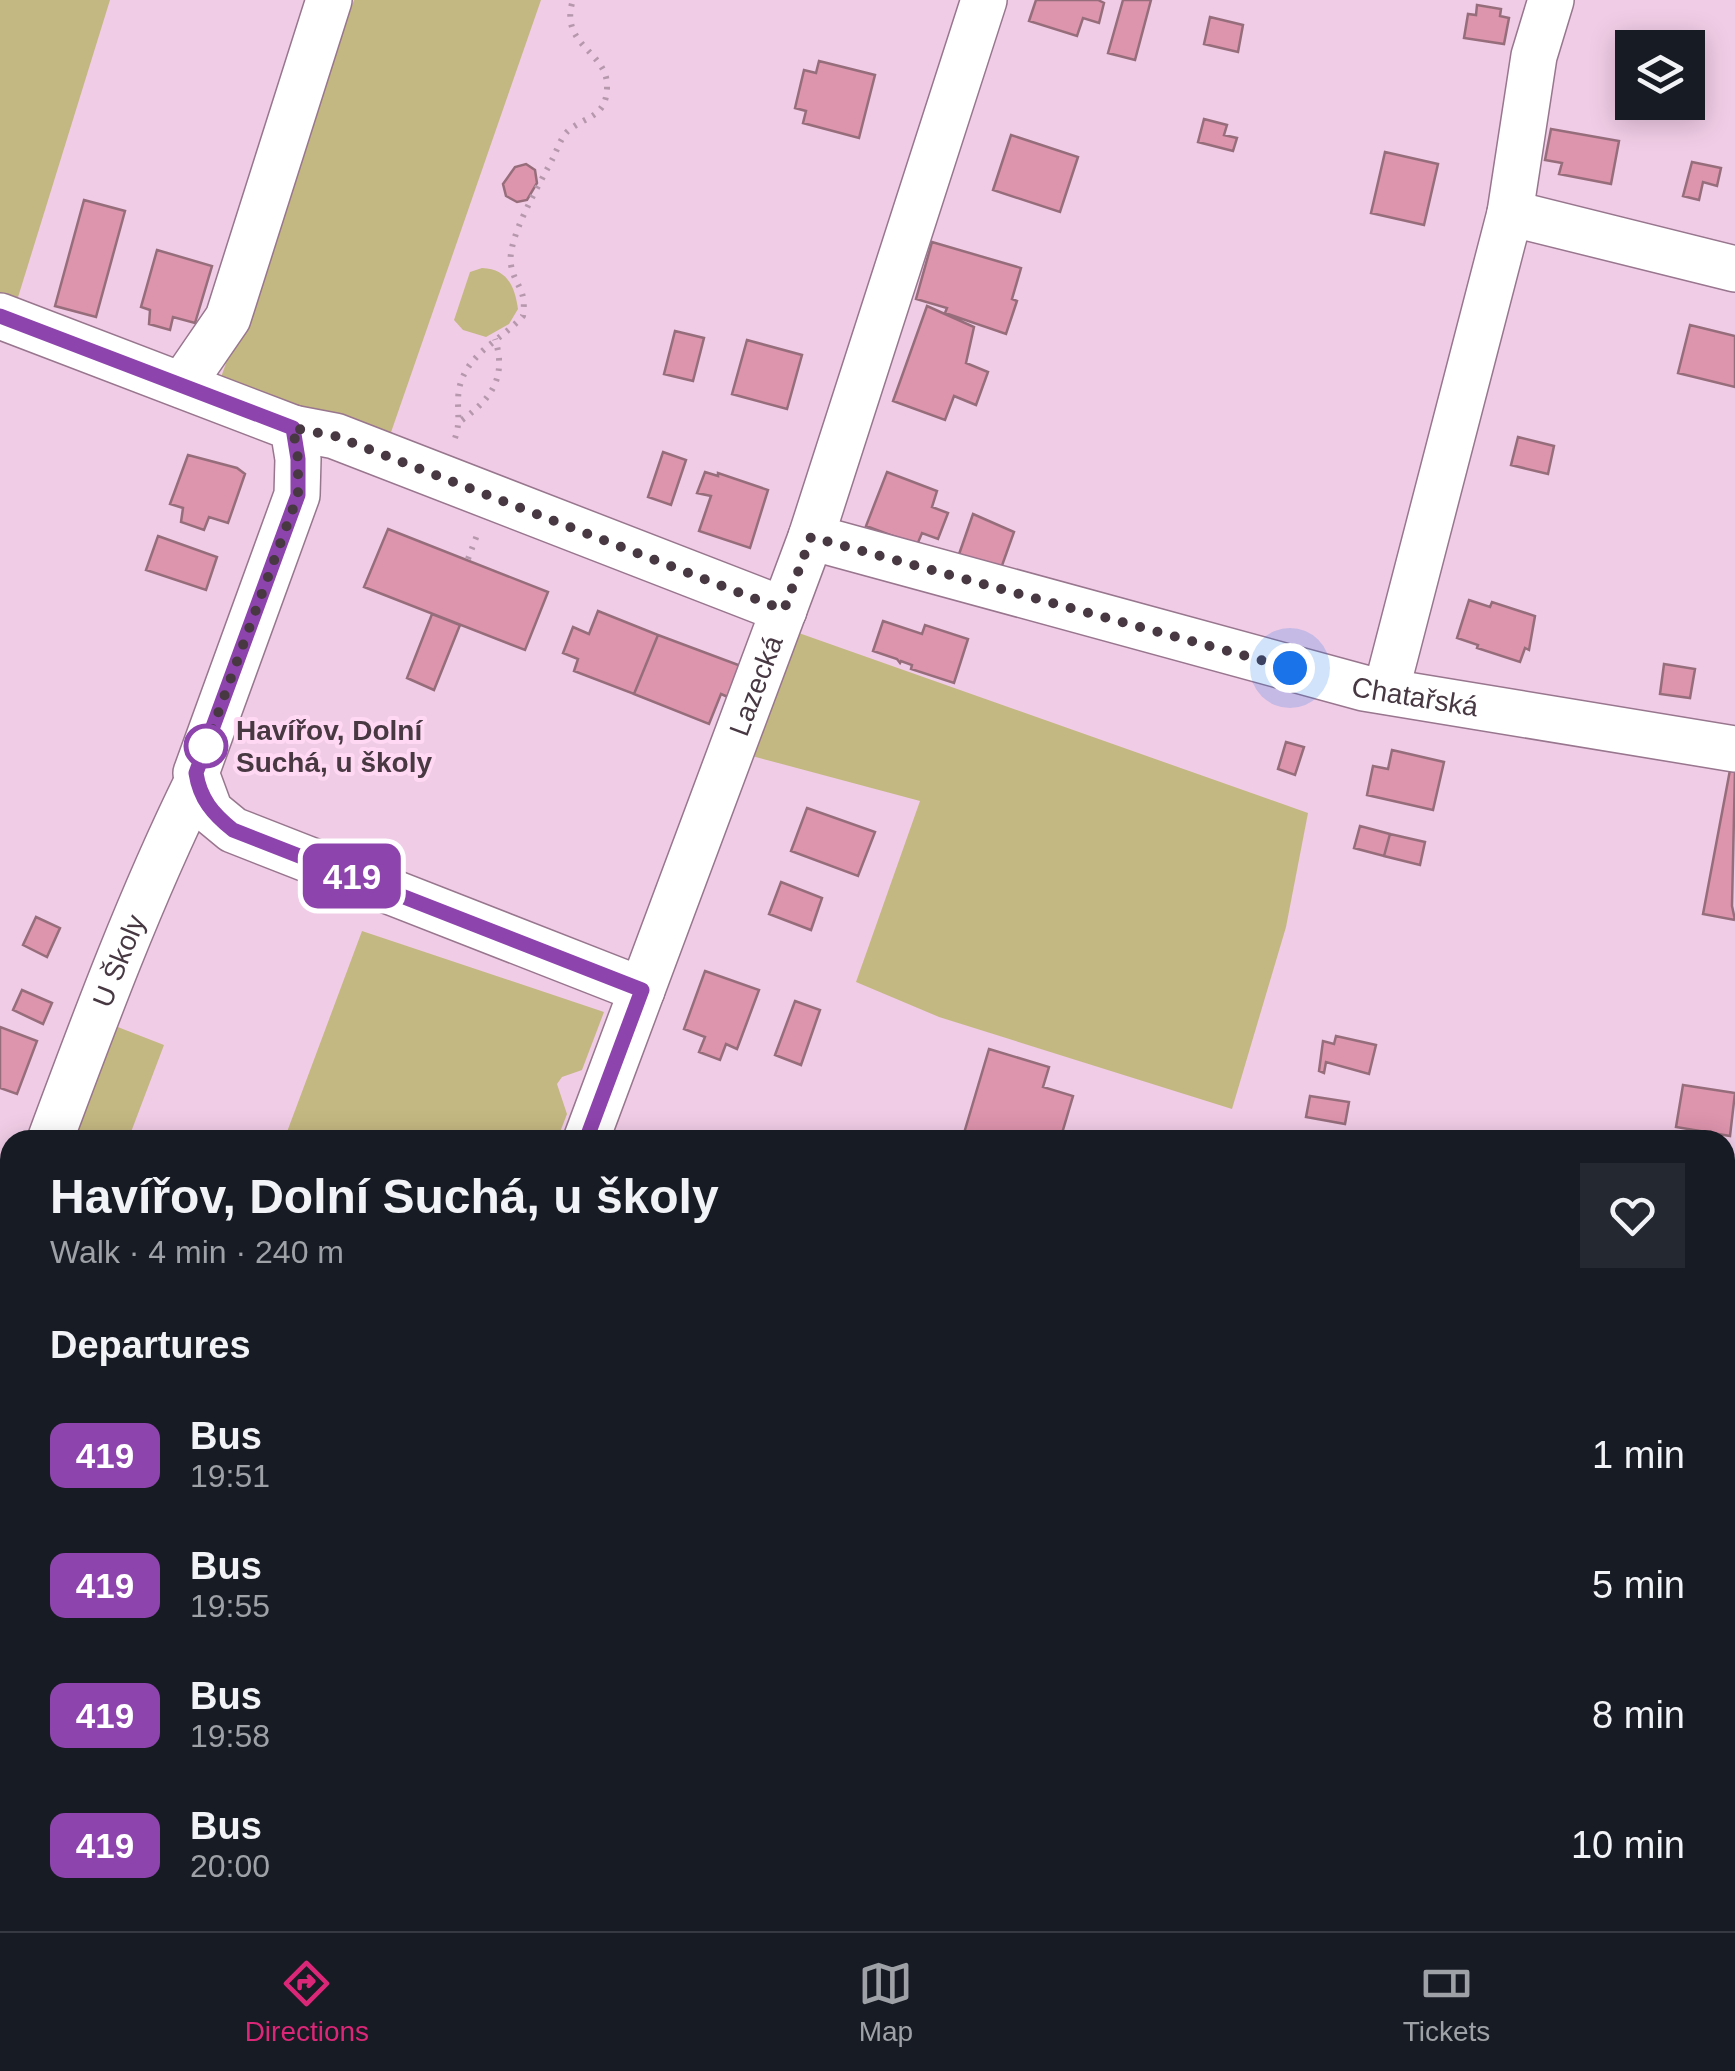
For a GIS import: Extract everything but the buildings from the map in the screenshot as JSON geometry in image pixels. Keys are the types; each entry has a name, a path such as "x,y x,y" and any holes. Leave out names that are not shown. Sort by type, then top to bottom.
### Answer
{"street":[{"path":"182,385 228,318 328,0"},
{"name":"Lazecká","path":"590,1130 811,537 984,0"},
{"path":"1386,692 1510,213 1534,56 1551,0"},
{"path":"1510,213 1735,269"},
{"path":"0,316 293,428 335,436 784,610"},
{"name":"U Školy","path":"54,1130 105,993 198,782 196,773 298,495 293,428"},
{"name":"Chatařská","path":"811,537 1386,692 1735,749"},
{"path":"198,782 210,811 233,830 642,990"}],"path":[{"path":"462,420 457,400 466,369 523,316 524,292 511,265 513,242 564,136 589,121 606,96 608,83 602,70 573,33 569,18 573,0"},
{"path":"441,477 462,420 496,388 501,369 496,339"}],"shaded area":[{"path":"0,0 110,0 15,307 0,299"},
{"path":"354,0 541,0 388,441 219,383"},
{"path":"482,268 504,275 515,293 518,309 509,324 486,337 463,330 454,320 470,272"},
{"path":"796,632 1308,813 1286,927 1232,1109 939,1017 856,982 920,801 752,756"},
{"path":"362,931 604,1012 582,1070 562,1077 557,1084 567,1114 561,1130 288,1130"},
{"path":"110,1024 164,1045 132,1130 67,1130"}],"bus line":[{"name":"419","path":"0,316 293,428 298,495 196,773 210,811 233,830 642,990 590,1130"}],"place":[{"name":"Havířov, Dolní Suchá, u školy","path":"206,746"}],"route":[{"path":"206,746 298,495 293,428 335,436 784,610 811,537 1290,668"}]}
